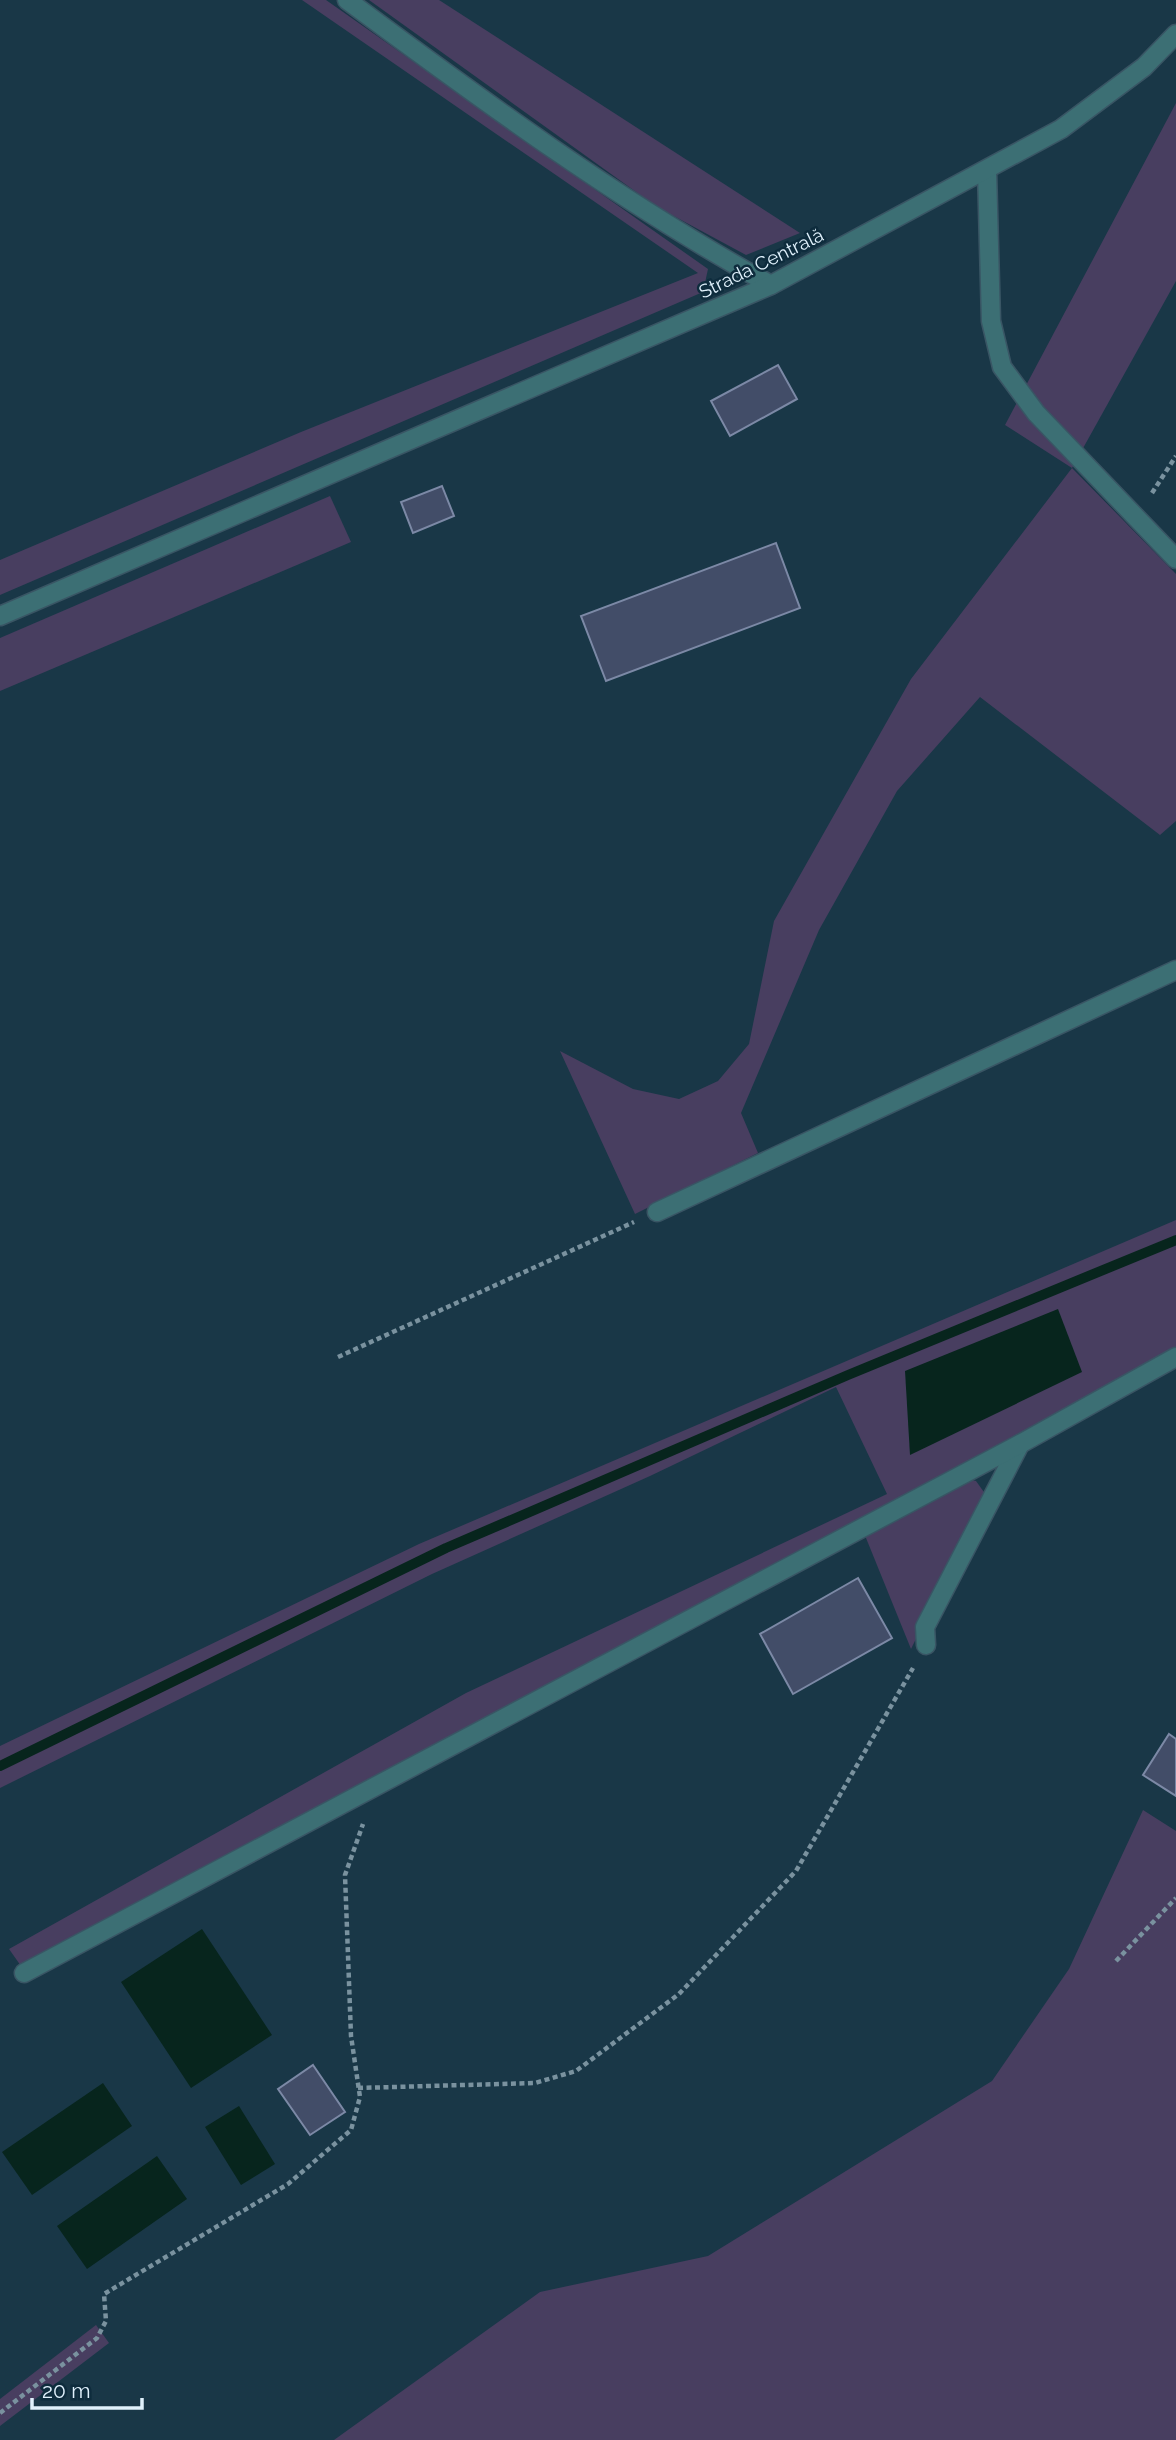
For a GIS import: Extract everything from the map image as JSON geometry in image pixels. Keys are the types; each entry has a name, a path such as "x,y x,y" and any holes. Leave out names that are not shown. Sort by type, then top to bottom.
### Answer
{"street":[{"path":"347,0 449,76 701,247 771,285"},
{"name":"Strada Centrală","path":"0,616 771,285 1061,129 1144,67 1176,34"},
{"path":"987,171 991,321 1002,367 1036,412 1176,559"},
{"path":"657,1212 1176,970"},
{"path":"24,1973 857,1528 1020,1444 1176,1357"},
{"path":"926,1645 925,1627 1020,1444"}],"path":[{"path":"1136,518 1176,456"},
{"path":"338,1357 657,1212"},
{"path":"358,2088 534,2083 576,2071 679,1994 796,1871 926,1645"},
{"path":"0,2413 97,2338 106,2321 104,2294 288,2184 351,2130 360,2096 351,2036 345,1875 375,1787"},
{"path":"1116,1961 1176,1898"}],"shaded area":[{"path":"302,0 326,0 708,269 703,292 0,595 0,560 301,432 698,273"},
{"path":"369,0 439,0 800,233 746,255 657,207"},
{"path":"1176,103 1176,281 1072,468 1005,425"},
{"path":"1072,468 1176,574 1176,821 1160,835 980,697 897,791 819,930 741,1113 758,1153 635,1214 560,1051 633,1089 679,1099 718,1081 749,1044 774,921 911,679"},
{"path":"330,496 351,542 0,691 0,638"},
{"path":"1176,1220 1176,1347 892,1503 21,1966 9,1949 466,1693 887,1494 836,1387 650,1476 432,1574 0,1788 0,1746 419,1544"},
{"path":"1058,1309 1082,1372 910,1455 905,1371"},
{"path":"968,1479 976,1481 986,1495 911,1649 864,1533"},
{"path":"1143,1810 1176,1831 1176,2440 334,2440 540,2292 708,2256 992,2081 1069,1969"},
{"path":"202,1929 272,2035 191,2088 121,1982"},
{"path":"103,2083 132,2126 32,2195 2,2152"},
{"path":"239,2106 275,2164 241,2185 205,2127"},
{"path":"157,2156 187,2199 87,2269 57,2226"},
{"path":"96,2325 109,2343 0,2426 0,2399"}],"building":[{"path":"778,365 797,399 730,436 711,401"},
{"path":"442,486 454,516 413,533 401,502"},
{"path":"776,543 800,608 606,681 581,616"},
{"path":"858,1578 892,1638 793,1694 760,1634"},
{"path":"1169,1734 1176,1739 1176,1796 1143,1775"},
{"path":"313,2065 345,2112 310,2135 278,2089"}],"waterway":[{"path":"0,1766 446,1548 848,1375 1176,1240"}]}
